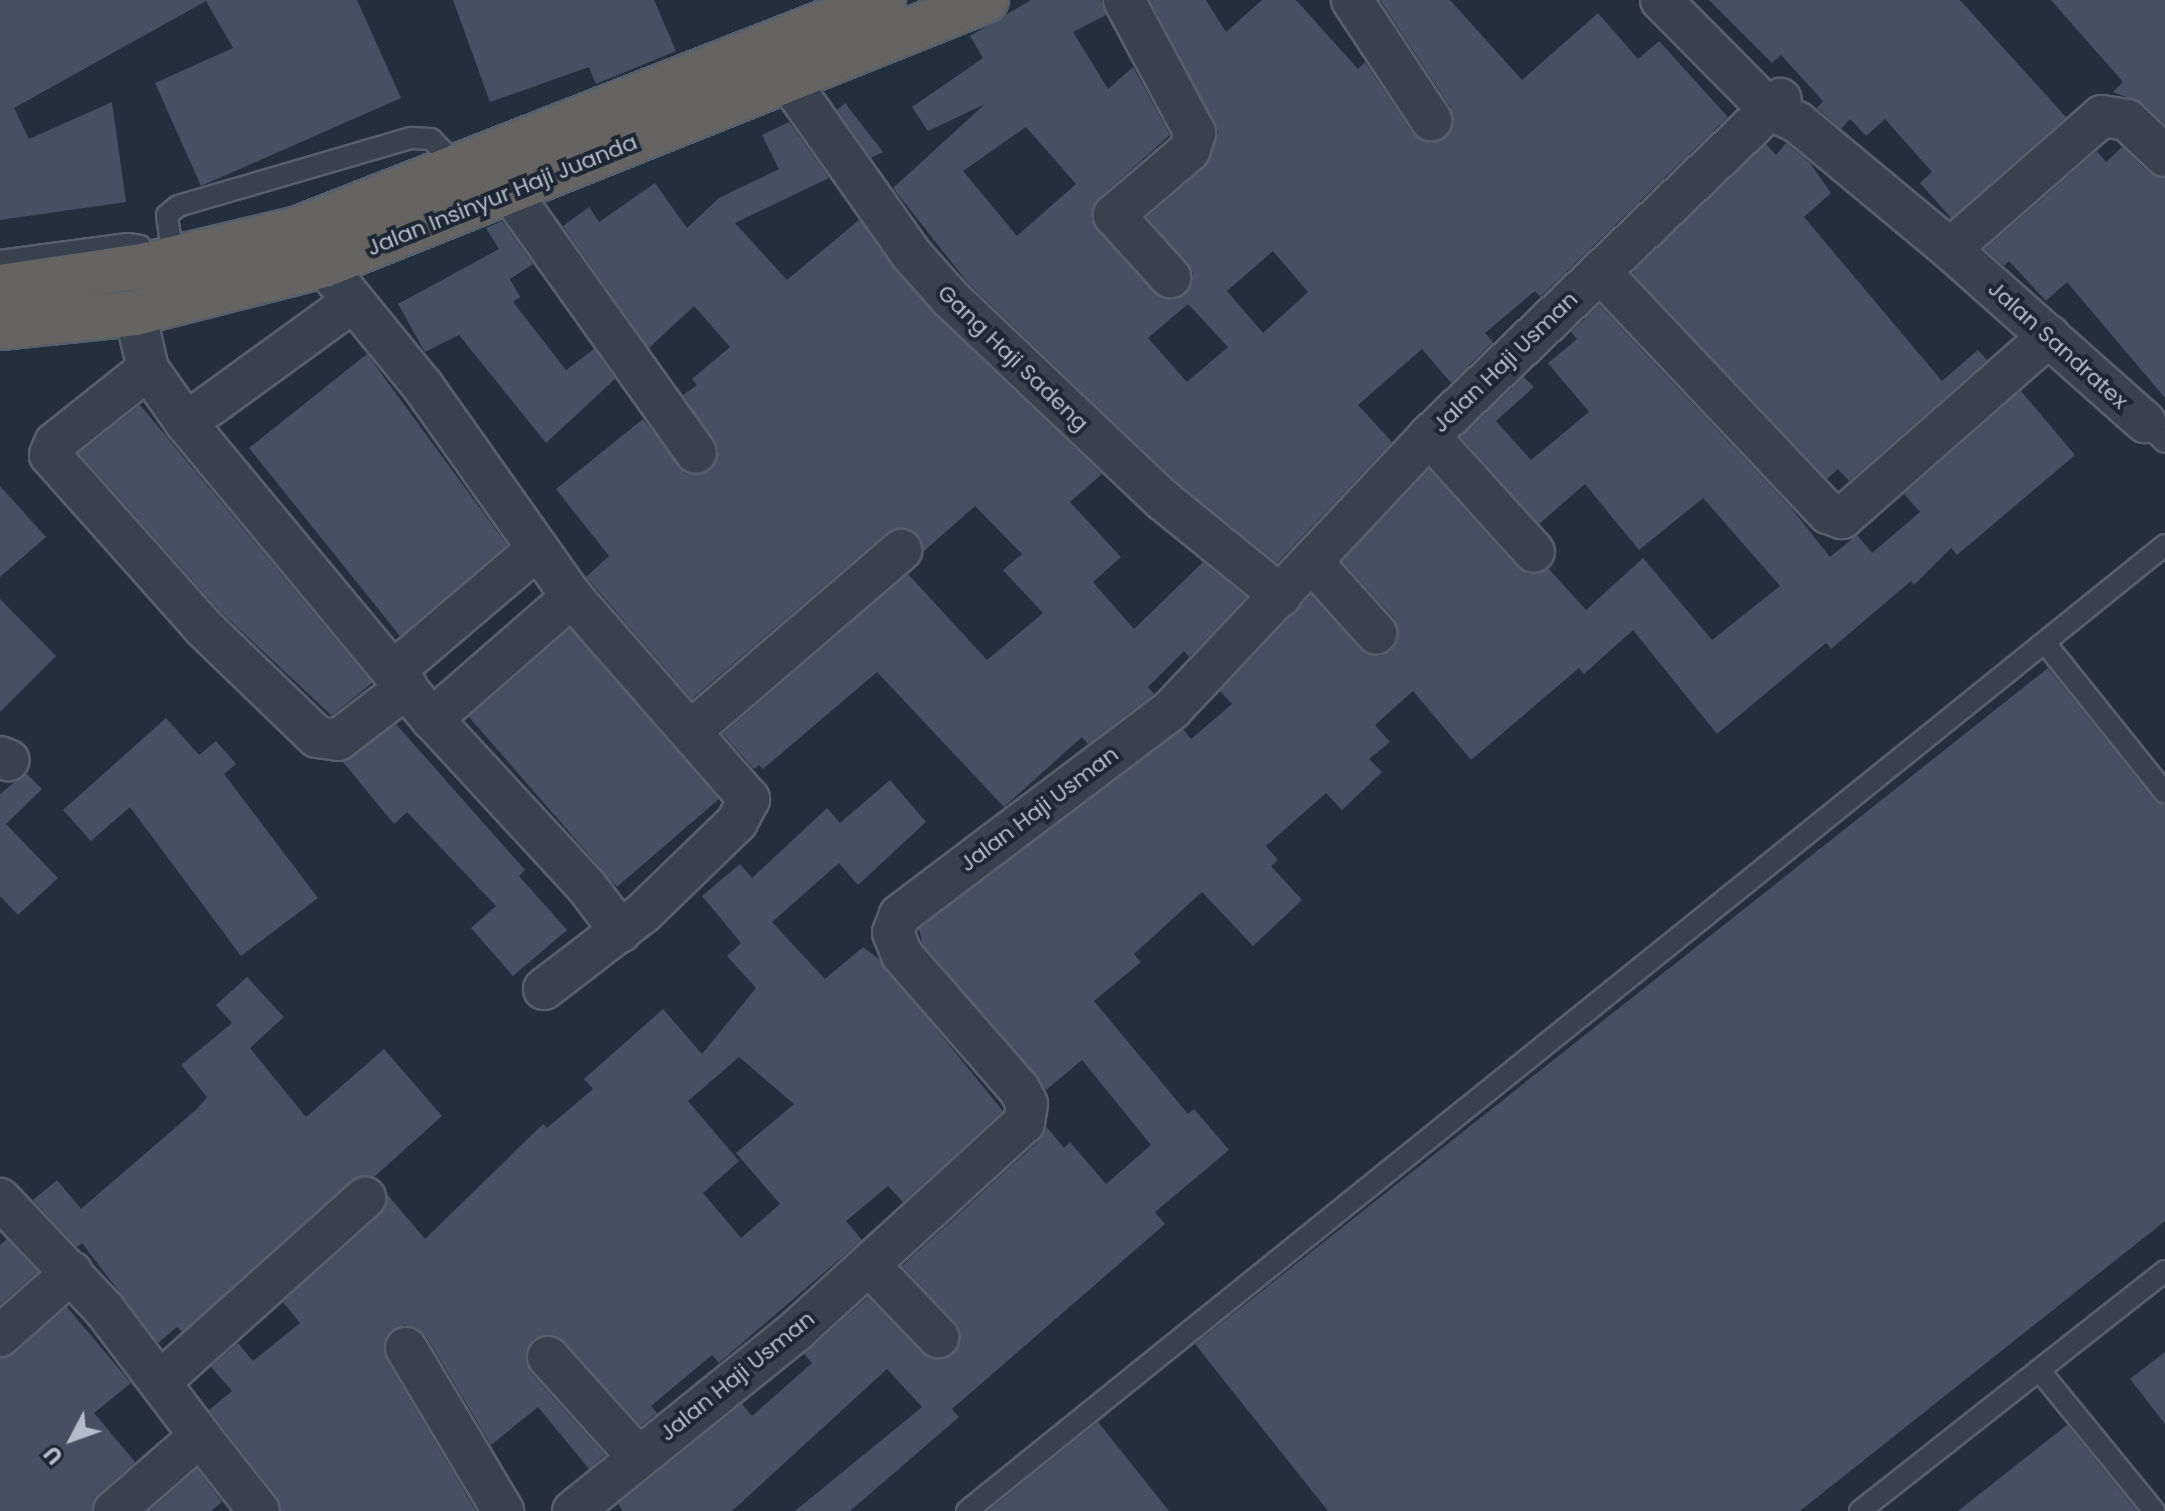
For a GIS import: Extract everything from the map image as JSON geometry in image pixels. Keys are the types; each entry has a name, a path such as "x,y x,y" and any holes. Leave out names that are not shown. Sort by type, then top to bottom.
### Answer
{"highway":[{"name":"Jalan Insinyur Haji Juanda","path":"0,287 158,262 298,229 883,0"},
{"name":"Jalan Insinyur Haji Juanda","path":"0,327 135,313 324,265 986,0"}],"street":[{"path":"1124,0 1195,133 1189,151 1114,215 1170,277"},
{"path":"1352,0 1431,120"},
{"name":"Jalan Sandratex","path":"1661,0 1782,110 1950,249 2155,432"},
{"name":"Jalan Sandratex","path":"1686,0 1782,110"},
{"name":"Gang Haji Sadeng","path":"788,80 911,254 951,299 1163,500 1281,596"},
{"name":"Jalan Haji Usman","path":"573,1511 637,1456 797,1330 1019,1129 1028,1110 1019,1089 902,955 893,933 896,921 1172,709 1429,436 1600,272 1782,110"},
{"path":"1950,249 2102,116 2127,120 2165,156"},
{"path":"510,192 696,453"},
{"path":"324,265 351,303 422,385 572,597 743,787 749,806 621,932 544,989"},
{"path":"1600,272 1828,513 1842,518 2049,336"},
{"path":"186,423 351,303"},
{"path":"135,313 148,369 186,423 432,719 587,887 621,932"},
{"path":"148,369 55,443 50,455 203,627 317,737 338,740 536,550"},
{"path":"1429,436 1534,552"},
{"path":"692,730 901,550"},
{"path":"1312,562 1376,633"},
{"path":"432,719 572,597"},
{"path":"162,1380 365,1198"},
{"path":"0,1199 72,1272 162,1380 200,1436 259,1511"},
{"path":"869,1265 938,1337"},
{"path":"0,1336 72,1272"},
{"path":"406,1348 503,1511"},
{"path":"548,1357 637,1456"},
{"path":"114,1511 200,1436"}],"lane":[{"path":"0,261 128,244 140,246 158,262"},
{"path":"967,1511 2165,545"},
{"path":"2045,643 2165,793"},
{"path":"1860,1511 2165,1271"},
{"path":"2039,1370 2154,1511"}],"building":[{"path":"0,0 357,0 401,98 201,186 155,83 233,48 206,1 14,108 29,139 112,102 126,202 0,220"},
{"path":"453,0 654,0 676,51 596,84 589,67 490,102"},
{"path":"1031,0 1101,0 1106,15 1073,32 1108,89 1133,67 1170,135 1099,198 1091,219 1164,299 1185,295 1193,273 1147,217 1204,168 1218,132 1150,0 1206,0 1226,32 1262,0 1296,0 1358,69 1365,62 1412,133 1432,143 1451,131 1451,108 1380,0 1450,0 1522,80 1598,13 1638,59 1659,41 1728,117 1540,297 1535,291 1485,333 1493,342 1451,383 1422,349 1358,405 1392,442 1277,563 1178,483 968,283 893,188 985,104 928,131 912,107 983,58 970,36","holes":["1026,127 1076,184 1017,236 963,171","1273,251 1308,292 1263,333 1227,291","1188,304 1228,347 1187,382 1148,338"]},
{"path":"1709,0 1960,0 2066,117 1951,218 1920,183 1932,172 1885,119 1866,136 1850,119 1841,129 1817,108 1823,101 1781,55 1772,63"},
{"path":"2051,0 2165,0 2165,124 2142,103 2113,92 2123,82"},
{"path":"845,103 883,152 871,158 837,110"},
{"path":"789,122 829,178 735,223 787,280 859,220 934,314 1102,474 1070,502 1121,557 1093,582 1134,629 1203,562 1246,597 1189,657 1184,651 1148,687 1154,694 1088,744 1082,737 1004,807 877,672 763,769 759,765 754,769 723,734 908,574 987,660 1043,613 1003,570 1022,554 975,506 923,552 919,536 909,529 887,532 692,699 586,577 609,556 556,489 643,419 686,474 710,471 719,450 683,395 697,385 692,379 730,347 694,306 649,348 563,226 589,207 599,222 655,183 687,228 719,198 779,169 762,135"},
{"path":"1786,143 1810,163 1831,193 1804,217 1942,381 1978,350 1987,360 1849,481 1838,469 1827,479 1632,273 1766,144 1776,155"},
{"path":"2122,147 2149,173 2165,178 2165,398 2067,282 2046,301 2009,261 2004,266 1985,249 2097,151 2106,162"},
{"path":"502,221 533,264 510,279 520,297 513,302 566,370 594,349 615,379 546,443 459,335 425,352 398,304 499,249 486,228"},
{"path":"1599,305 1792,509 1830,557 1857,535 1872,553 1920,512 1904,494 2021,391 2075,455 1957,555 1951,548 1914,585 1911,581 1831,649 1826,643 1717,734 1633,630 1584,674 1579,668 1471,760 1413,691 1375,725 1390,742 1369,759 1382,772 1342,810 1326,793 1266,846 1278,860 1271,866 1302,900 1253,946 1202,892 1134,954 1141,962 1094,1001 1188,1114 1194,1109 1229,1150 1155,1212 1165,1224 952,1409 959,1417 850,1511 795,1511 922,1407 887,1369 732,1511 623,1511 618,1504 742,1404 752,1416 812,1363 804,1354 868,1297 922,1353 943,1359 953,1354 960,1343 955,1322 902,1266 1040,1140 1047,1127 1064,1148 1070,1142 1106,1184 1151,1145 1082,1060 1046,1090 922,943 919,929 1183,729 1191,739 1232,704 1220,691 1311,595 1360,649 1380,656 1391,651 1398,639 1394,618 1342,561 1429,470 1517,567 1528,574 1549,569 1586,610 1643,558 1712,640 1780,586 1703,498 1639,550 1585,484 1539,524 1461,437 1524,377 1534,387 1496,421 1531,460 1589,412 1548,363 1577,339 1571,332"},
{"path":"367,354 507,545 400,636 249,448"},
{"path":"140,405 372,683 332,716 220,611 79,453"},
{"path":"0,486 46,537 0,577"},
{"path":"0,599 56,656 0,712"},
{"path":"570,629 719,799 617,887 469,717"},
{"path":"2048,668 2155,801 2165,806 2165,1221 1800,1511 1328,1511 1195,1344"},
{"path":"166,718 199,755 216,741 236,764 224,774 318,898 241,956 130,807 91,841 63,810"},
{"path":"396,724 525,870 519,876 567,930 513,976 471,928 496,906 407,812 394,824 343,762"},
{"path":"26,773 42,789 6,824 58,878 18,915 0,896 0,794"},
{"path":"890,780 926,822 858,885 839,863 772,922 825,979 863,947 879,959 1003,1111 903,1202 888,1186 846,1221 862,1240 719,1363 712,1355 651,1406 657,1413 641,1426 564,1341 554,1335 533,1339 526,1351 530,1372 605,1455 589,1469 538,1407 491,1445 426,1336 405,1325 386,1336 386,1359 476,1511 281,1511 277,1497 209,1410 232,1391 211,1367 238,1343 253,1361 300,1323 283,1302 380,1215 387,1194 425,1239 543,1124 547,1128 593,1089 584,1079 663,1009 702,1054 756,988 727,956 741,943 702,896 740,864 752,878 827,808 840,823","holes":["739,1057 794,1104 736,1153 780,1204 741,1238 703,1193 739,1161 688,1101"]},
{"path":"247,977 284,1017 250,1048 306,1117 384,1049 442,1116 374,1177 350,1181 182,1332 177,1327 158,1343 82,1243 77,1247 33,1200 57,1180 81,1209 198,1108 207,1097 181,1065 232,1023 216,1005"},
{"path":"7,1239 37,1272 0,1305 0,1245"},
{"path":"67,1307 131,1383 94,1413 135,1462 99,1494 92,1511 0,1511 0,1358 15,1353"},
{"path":"2165,1352 2165,1424 2130,1379"},
{"path":"1098,1422 1169,1511 988,1511"},
{"path":"2067,1425 2137,1511 1958,1511"},
{"path":"197,1469 222,1502 211,1511 149,1511"}]}
